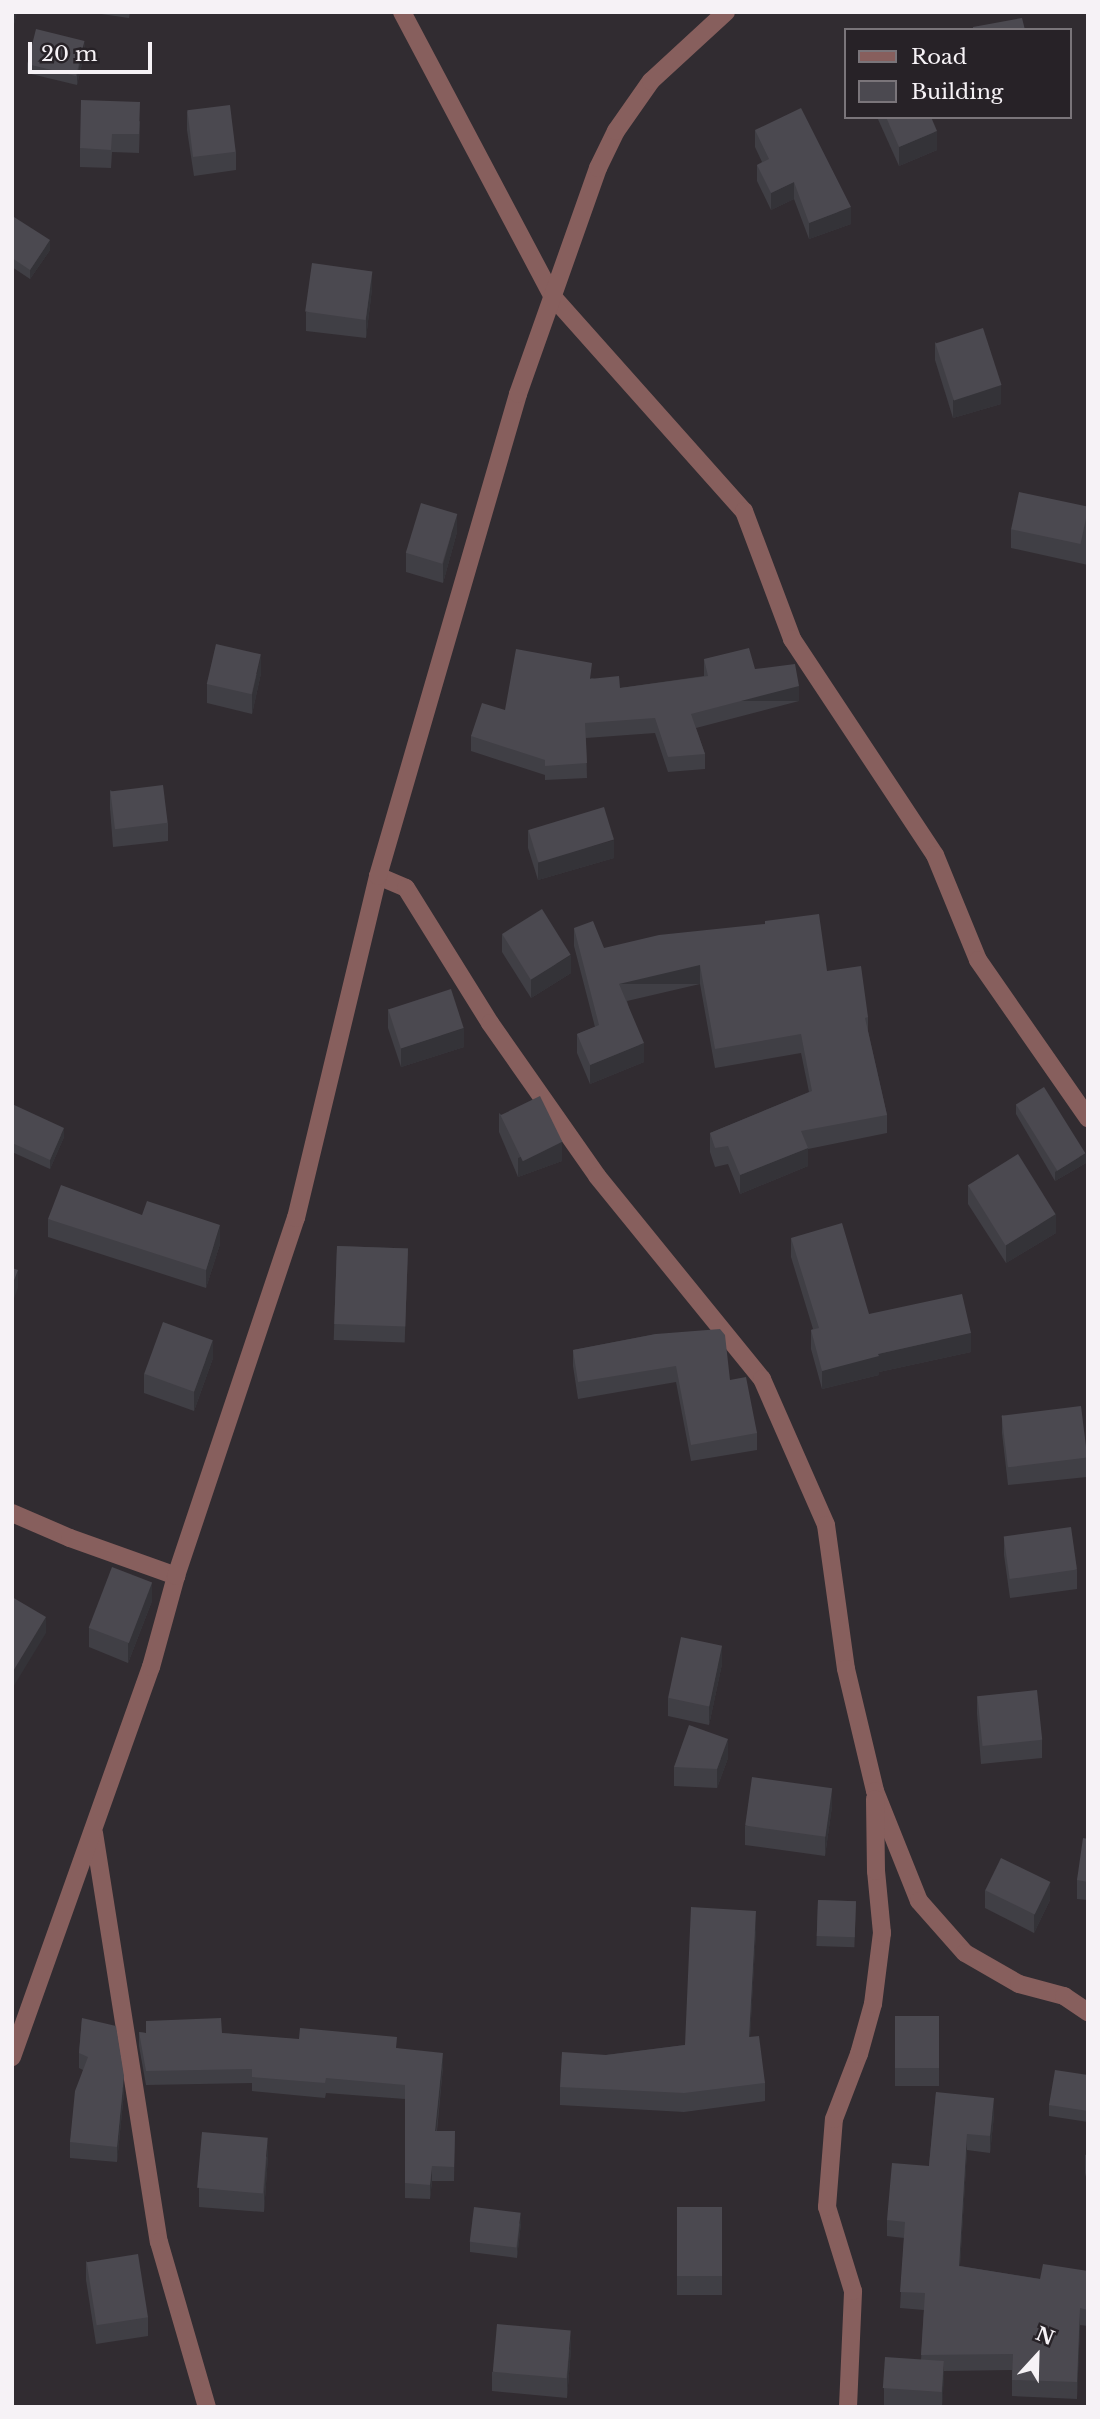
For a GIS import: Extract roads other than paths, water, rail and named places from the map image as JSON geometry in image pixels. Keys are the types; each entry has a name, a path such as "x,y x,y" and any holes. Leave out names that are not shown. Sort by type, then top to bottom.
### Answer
{"street":[{"path":"402,12 552,297 744,511 792,639 936,855 978,960 1088,1118"},
{"path":"12,2057 151,1667 176,1576 296,1218 378,876 519,394 552,297 598,168 616,131 651,81 726,12"},
{"path":"378,876 407,888 490,1023 597,1176 762,1378 826,1525 846,1669 876,1791 919,1901 965,1953 1019,1984 1064,1996 1088,2012"},
{"path":"12,1513 70,1538 176,1576"},
{"path":"848,2407 853,2291 827,2207 834,2119 859,2054 873,2004 882,1933 876,1871 876,1791"},
{"path":"93,1829 159,2242 206,2407"}]}
